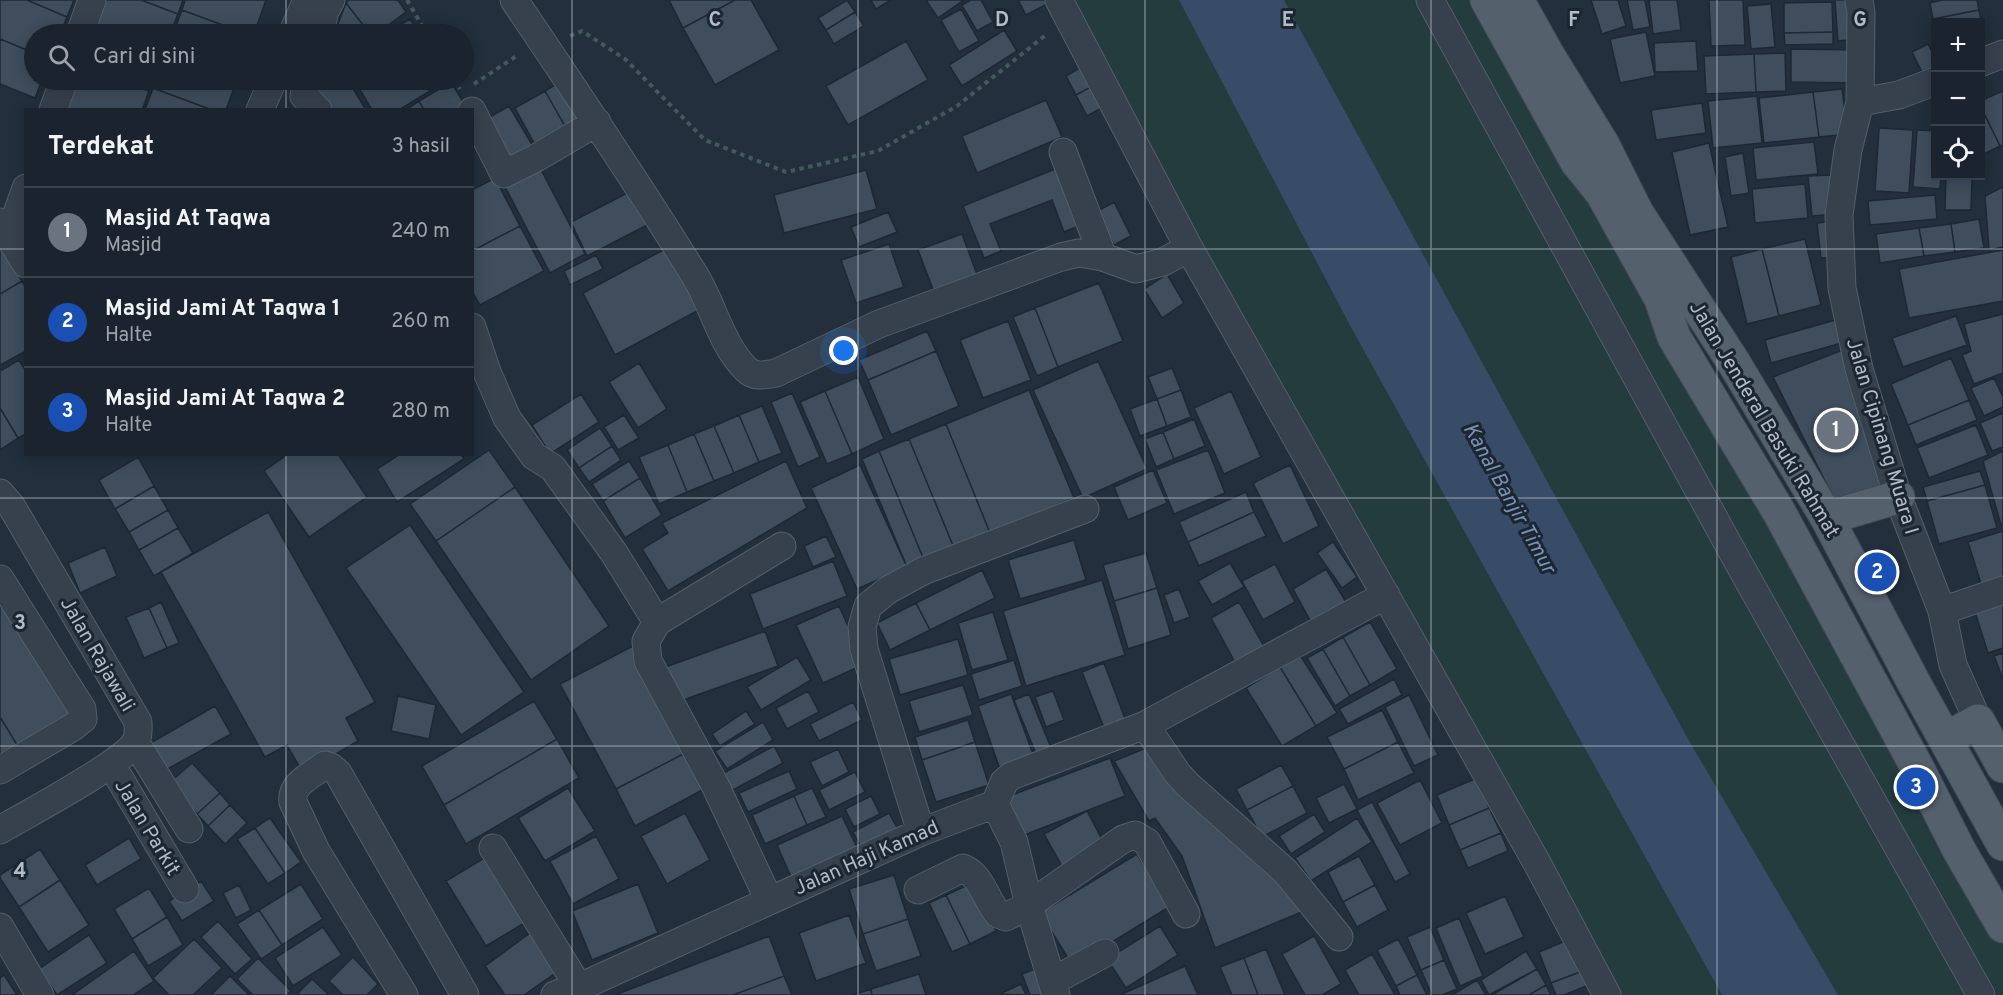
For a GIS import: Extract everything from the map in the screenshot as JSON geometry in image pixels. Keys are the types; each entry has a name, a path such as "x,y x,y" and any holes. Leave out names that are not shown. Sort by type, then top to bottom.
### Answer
{"main road":[{"name":"Jalan Jenderal Basuki Rahmat","path":"1486,0 1577,162 1602,193 1661,298 1674,337 1779,512 1918,768 1983,894 2003,926"},
{"name":"Jalan Jenderal Basuki Rahmat","path":"1517,0 1602,145 1637,213 1734,363 1827,518 1914,683 2003,844"},
{"path":"1827,518 1898,497"},
{"path":"1946,739 1978,721 2003,766"},
{"name":"Jalan Jenderal Basuki Rahmat","path":"1918,768 1953,858 2003,946"}],"street":[{"path":"84,24 92,0"},
{"path":"296,24 307,0"},
{"path":"322,24 331,0"},
{"path":"514,0 597,122 700,283 726,339 747,371 760,376 776,373 879,324 1061,257 1078,253 1103,257 1136,269 1163,262 1189,248"},
{"path":"1430,0 1744,573 1981,995"},
{"name":"Jalan Cipinang Muara I","path":"1859,0 1861,13 1860,102 1848,150 1839,215 1842,288 1859,369 1898,497 1942,611 1953,665 1978,721"},
{"path":"1064,9 1189,248 1537,863 1607,995"},
{"path":"1985,61 2003,54"},
{"path":"1860,102 1899,95 1931,83"},
{"path":"54,108 60,90"},
{"path":"261,108 269,90"},
{"path":"305,90 304,96 316,108"},
{"path":"474,116 504,174 597,122"},
{"path":"1063,152 1103,257"},
{"path":"24,192 4,229 24,261"},
{"path":"474,333 490,380 507,418 534,456 554,468 614,554 657,622"},
{"name":"Jalan Rajawali","path":"0,493 12,507 138,722 136,742"},
{"path":"921,832 864,650 862,627 868,606 888,590 923,571 1085,509"},
{"path":"770,900 715,785 648,661 646,641 657,622 782,546"},
{"path":"0,579 82,709 83,718 73,727 0,770"},
{"path":"1942,611 2003,590"},
{"path":"1104,953 1054,988 1029,905 1014,842 995,804 1004,782 1011,776 1145,725 1386,595"},
{"path":"1145,725 1177,773 1285,871 1339,937"},
{"path":"0,830 111,764 136,742 189,829"},
{"name":"Jalan Parkit","path":"111,764 185,889"},
{"path":"404,995 316,851 293,802 292,795 295,788 324,765 338,773 465,995"},
{"name":"Jalan Haji Kamad","path":"567,990 921,832 995,804"},
{"path":"918,890 963,868 970,870 998,914 1006,916 1029,905 1123,839 1135,835 1147,842 1186,914"},
{"path":"493,848 567,990"},
{"path":"0,927 40,995"}],"path":[{"path":"407,0 422,24"},
{"path":"465,98 513,57 582,31 625,59 705,140 786,172 878,151 957,106 1064,9"}],"green space":[{"path":"1060,0 1487,0 2003,946 2003,995 1608,995"}],"water":[{"name":"Kanal Banjir Timur","path":"1179,0 1284,0 1688,739 1838,995 1722,995 1353,331"}],"building":[{"path":"0,0 27,0 67,17 64,24 24,24 24,49 0,39"},
{"path":"27,0 74,0 67,17"},
{"path":"106,0 141,0 178,14 174,24 96,24"},
{"path":"141,0 183,0 178,14"},
{"path":"185,0 266,0 258,24 220,24 182,10"},
{"path":"349,0 398,0 406,12 390,24 362,24 346,3"},
{"path":"669,0 735,0 683,28"},
{"path":"735,0 751,0 779,50 715,85 683,28"},
{"path":"847,0 855,12 826,30 818,18"},
{"path":"871,0 891,0 876,9"},
{"path":"926,0 964,0 938,18"},
{"path":"971,0 981,0 993,22 977,31 962,5"},
{"path":"1018,0 1050,0 1051,2 1026,15"},
{"path":"1591,0 1618,0 1626,26 1602,34"},
{"path":"1627,0 1645,0 1650,27 1633,30"},
{"path":"1649,0 1677,0 1681,30 1653,34"},
{"path":"1709,0 1743,0 1745,45 1711,46"},
{"path":"1835,0 1857,0 1859,39 1838,41"},
{"path":"1942,0 1977,0 1979,10 1933,18 1930,3"},
{"path":"1832,2 1833,32 1784,33 1784,3"},
{"path":"346,3 362,24 338,24"},
{"path":"1771,4 1775,47 1751,49 1747,6"},
{"path":"961,9 979,41 959,52 941,20"},
{"path":"182,10 220,24 177,24"},
{"path":"1979,10 1981,18 1938,18"},
{"path":"855,12 864,26 834,44 826,30"},
{"path":"410,19 413,24 401,24"},
{"path":"1004,30 1017,51 962,86 949,65"},
{"path":"1646,32 1655,76 1620,83 1610,39"},
{"path":"1833,32 1833,44 1785,45 1784,33"},
{"path":"0,39 24,49 24,90 38,90 35,98 0,84"},
{"path":"906,41 928,80 848,125 826,86"},
{"path":"1696,41 1698,71 1655,72 1654,43"},
{"path":"1928,44 1931,50 1931,75 1925,78 1912,52"},
{"path":"1791,49 1858,50 1858,83 1791,82"},
{"path":"1785,53 1786,91 1756,92 1754,54"},
{"path":"1754,54 1756,92 1706,94 1704,56"},
{"path":"1085,65 1096,84 1076,95 1066,76"},
{"path":"560,82 585,127 570,135 545,91"},
{"path":"1096,84 1107,105 1087,116 1076,95"},
{"path":"1842,89 1848,134 1819,137 1813,92"},
{"path":"72,90 149,91 143,108 66,108"},
{"path":"152,90 158,90 207,108 146,108"},
{"path":"158,90 233,90 227,108 207,108"},
{"path":"316,90 354,90 365,108 325,108 315,95"},
{"path":"360,90 432,90 402,108 371,108"},
{"path":"438,90 456,90 467,108 423,108 419,101"},
{"path":"545,91 570,135 539,152 515,108"},
{"path":"2003,91 2003,145 2000,146 1985,115 1985,99"},
{"path":"1813,92 1819,137 1764,143 1759,98"},
{"path":"1757,96 1762,143 1713,148 1708,101"},
{"path":"1046,100 1062,137 977,173 962,136"},
{"path":"419,101 423,108 409,108"},
{"path":"1702,103 1706,133 1656,140 1651,110"},
{"path":"509,106 537,153 511,169 483,121"},
{"path":"1985,115 2000,146 1985,154"},
{"path":"1879,128 1913,130 1909,193 1875,191"},
{"path":"1917,130 1931,131 1931,180 1941,180 1940,189 1913,187"},
{"path":"1814,142 1818,174 1756,180 1753,148"},
{"path":"1709,143 1728,227 1690,235 1672,152"},
{"path":"1743,153 1749,193 1731,196 1725,157"},
{"path":"537,162 585,254 550,273 502,181"},
{"path":"1063,166 1086,223 1064,232 1052,200 990,224 1001,251 984,258 963,206"},
{"path":"866,170 877,209 784,233 774,195"},
{"path":"1834,175 1838,214 1812,216 1808,176"},
{"path":"495,178 520,226 474,250 474,189"},
{"path":"1946,180 1972,180 1971,210 1945,210"},
{"path":"1805,184 1808,218 1755,223 1752,189"},
{"path":"639,187 657,220 587,256 571,222"},
{"path":"2003,187 2003,247 1989,250 1985,196"},
{"path":"1935,195 1937,219 1870,225 1868,201"},
{"path":"1114,202 1131,236 1114,245 1096,212"},
{"path":"888,212 897,232 859,247 851,227"},
{"path":"1979,219 1984,248 1955,252 1951,224"},
{"path":"1834,221 1838,257 1821,258 1817,223"},
{"path":"1951,224 1955,252 1924,256 1919,228"},
{"path":"520,226 544,271 480,305 474,294 474,250"},
{"path":"1919,228 1924,256 1880,263 1876,234"},
{"path":"962,234 981,285 937,300 918,250"},
{"path":"1805,239 1821,305 1779,316 1762,249"},
{"path":"889,244 904,287 856,303 841,260"},
{"path":"2,248 22,281 0,294 0,249"},
{"path":"667,248 699,310 615,355 583,293"},
{"path":"1762,249 1779,316 1747,324 1731,257"},
{"path":"2003,250 2003,301 1909,318 1899,269"},
{"path":"596,255 603,269 570,285 564,271"},
{"path":"1167,274 1184,303 1162,318 1144,289"},
{"path":"22,281 24,284 24,352 0,365 0,294"},
{"path":"1099,283 1123,341 1058,367 1035,308"},
{"path":"1035,308 1058,367 1037,376 1013,317"},
{"path":"2003,314 2003,373 1974,384 1962,355 1971,351 1964,324"},
{"path":"1956,316 1967,345 1903,367 1892,338"},
{"path":"1839,319 1845,342 1771,363 1765,340"},
{"path":"1008,321 1031,380 983,398 960,340"},
{"path":"927,331 936,351 868,380 859,360"},
{"path":"1848,348 1890,483 1835,501 1773,377"},
{"path":"936,351 959,406 891,435 868,380"},
{"path":"1951,358 1969,400 1908,425 1891,384"},
{"path":"19,360 24,368 24,435 18,438 0,408 0,371"},
{"path":"1098,361 1147,469 1083,498 1033,390"},
{"path":"639,363 667,409 638,428 609,382"},
{"path":"1172,368 1181,390 1157,399 1148,377"},
{"path":"858,377 884,439 852,454 825,391"},
{"path":"1994,378 2003,397 2003,407 1984,416 1971,388"},
{"path":"1029,390 1074,498 990,533 946,424"},
{"path":"1181,390 1191,417 1167,426 1157,399"},
{"path":"825,391 852,454 827,464 800,402"},
{"path":"1231,391 1261,457 1224,474 1194,408"},
{"path":"792,393 820,457 798,467 771,402"},
{"path":"581,394 599,422 550,454 532,425"},
{"path":"1157,399 1167,426 1140,436 1130,409"},
{"path":"1969,400 1977,420 1916,445 1908,425"},
{"path":"762,406 782,453 759,462 739,415"},
{"path":"0,408 18,438 0,450"},
{"path":"2003,413 2003,447 1992,451 1980,423"},
{"path":"624,415 639,438 618,450 604,427"},
{"path":"739,415 759,462 734,473 714,426"},
{"path":"1194,419 1205,446 1174,459 1163,432"},
{"path":"946,424 990,533 954,548 909,439"},
{"path":"1976,425 1988,455 1929,478 1917,448"},
{"path":"714,426 734,473 714,481 694,434"},
{"path":"600,428 612,446 579,468 567,450"},
{"path":"1163,432 1174,459 1156,467 1145,439"},
{"path":"694,434 714,481 687,492 668,445"},
{"path":"909,439 954,548 924,560 879,451"},
{"path":"668,445 687,492 659,504 639,457"},
{"path":"612,446 621,460 589,482 579,468"},
{"path":"489,450 515,487 436,541 410,504"},
{"path":"1208,450 1225,493 1174,514 1156,470"},
{"path":"879,451 924,560 907,567 862,459"},
{"path":"2003,451 2003,524 2001,525 1983,461"},
{"path":"285,456 339,456 367,497 309,537 264,471"},
{"path":"397,456 462,456 464,459 397,502 377,469"},
{"path":"138,457 154,486 115,509 99,480"},
{"path":"629,461 640,478 603,501 592,484"},
{"path":"786,461 807,508 668,591 642,549 668,533 662,523"},
{"path":"860,465 907,567 857,589 811,488"},
{"path":"1290,465 1319,526 1283,544 1253,483"},
{"path":"1153,470 1167,503 1128,520 1114,487"},
{"path":"1980,471 1985,485 1927,501 1923,487"},
{"path":"640,478 662,515 625,538 603,501"},
{"path":"1985,485 1997,528 1939,544 1927,501"},
{"path":"154,486 168,510 129,532 115,509"},
{"path":"515,487 609,626 531,680 436,541"},
{"path":"1246,492 1254,512 1188,542 1179,522"},
{"path":"168,510 178,528 139,550 129,532"},
{"path":"268,512 375,702 346,718 358,741 303,773 287,745 265,757 161,572"},
{"path":"1254,512 1266,536 1199,566 1188,542"},
{"path":"410,525 524,692 461,735 346,568"},
{"path":"178,528 193,553 154,576 139,550"},
{"path":"2003,531 2003,584 1983,590 1968,542"},
{"path":"826,536 836,557 813,567 804,546"},
{"path":"1074,540 1086,580 1020,599 1008,560"},
{"path":"1333,542 1357,577 1342,588 1317,553"},
{"path":"105,547 117,576 80,593 68,563"},
{"path":"1146,553 1157,588 1114,601 1103,565"},
{"path":"833,561 847,596 763,629 750,594"},
{"path":"1230,563 1244,587 1212,605 1198,581"},
{"path":"1275,564 1295,602 1263,620 1242,581"},
{"path":"1326,569 1346,602 1311,622 1293,589"},
{"path":"982,570 995,598 930,630 916,603"},
{"path":"1102,580 1125,655 1026,686 1003,611"},
{"path":"1157,588 1171,635 1128,649 1114,601"},
{"path":"1179,589 1190,617 1174,623 1164,595"},
{"path":"0,591 75,713 19,748 0,717"},
{"path":"2003,600 2003,648 1988,653 1974,609"},
{"path":"161,602 179,643 167,648 149,608"},
{"path":"1239,602 1266,650 1237,666 1211,618"},
{"path":"916,603 930,630 890,650 877,623"},
{"path":"839,606 865,664 823,683 796,625"},
{"path":"149,608 167,648 144,658 126,617"},
{"path":"993,612 1008,660 972,670 958,623"},
{"path":"1370,622 1397,669 1370,685 1343,637"},
{"path":"765,631 778,666 672,704 660,669"},
{"path":"1343,637 1370,685 1350,696 1323,649"},
{"path":"958,639 968,675 900,695 889,659"},
{"path":"633,646 689,751 616,789 560,684"},
{"path":"1323,649 1350,696 1335,706 1307,658"},
{"path":"2003,653 2003,679 1994,656"},
{"path":"1300,655 1337,713 1316,726 1280,667"},
{"path":"797,657 811,680 761,710 747,687"},
{"path":"1014,660 1022,686 979,700 971,674"},
{"path":"1104,663 1129,729 1108,738 1082,672"},
{"path":"1280,667 1316,726 1282,746 1246,688"},
{"path":"1394,679 1402,695 1348,724 1339,709"},
{"path":"963,685 973,715 919,732 909,701"},
{"path":"808,691 819,712 787,729 776,708"},
{"path":"1053,691 1064,720 1046,727 1035,697"},
{"path":"1011,694 1037,765 1003,778 978,706"},
{"path":"1029,694 1054,755 1039,761 1014,700"},
{"path":"1409,695 1438,755 1414,766 1385,707"},
{"path":"398,696 436,705 429,739 391,731"},
{"path":"534,701 557,739 444,805 422,766"},
{"path":"853,702 862,720 819,741 810,724"},
{"path":"215,706 231,734 162,772 147,745"},
{"path":"1382,710 1398,742 1344,769 1327,737"},
{"path":"746,711 755,724 720,746 712,734"},
{"path":"0,717 19,748 0,760"},
{"path":"968,720 975,742 922,760 915,737"},
{"path":"763,722 773,740 727,769 715,751"},
{"path":"557,739 579,778 466,844 444,805"},
{"path":"975,742 989,785 936,802 922,760"},
{"path":"1398,742 1414,773 1358,800 1344,769"},
{"path":"774,746 783,763 731,791 722,774"},
{"path":"1151,746 1309,909 1215,948 1182,856 1155,818 1149,821 1114,761"},
{"path":"838,749 849,772 822,786 810,762"},
{"path":"689,751 708,787 635,826 616,789"},
{"path":"1110,758 1125,796 1019,837 1004,798"},
{"path":"192,763 220,793 197,814 169,783"},
{"path":"1281,765 1293,786 1247,810 1236,789"},
{"path":"789,771 797,789 748,812 739,793"},
{"path":"855,772 865,792 829,810 819,790"},
{"path":"1477,778 1489,808 1449,825 1437,795"},
{"path":"1420,780 1442,823 1400,845 1377,803"},
{"path":"1344,784 1357,809 1329,823 1316,798"},
{"path":"1293,786 1307,813 1262,837 1247,810"},
{"path":"568,788 595,831 545,861 518,818"},
{"path":"812,788 826,817 807,825 794,796"},
{"path":"220,793 230,805 208,826 197,814"},
{"path":"794,796 807,825 765,844 752,815"},
{"path":"871,796 880,814 854,827 845,809"},
{"path":"1372,802 1410,874 1395,882 1357,810"},
{"path":"230,805 247,823 225,844 208,826"},
{"path":"1489,808 1501,833 1460,850 1449,825"},
{"path":"1087,811 1105,845 1063,868 1044,834"},
{"path":"685,813 710,860 667,884 641,836"},
{"path":"889,813 901,835 865,854 853,832"},
{"path":"1314,814 1325,832 1291,854 1279,836"},
{"path":"842,816 861,856 795,886 777,845"},
{"path":"270,818 301,862 285,873 255,828"},
{"path":"1357,818 1372,842 1311,881 1295,858"},
{"path":"255,828 285,873 268,884 237,839"},
{"path":"1501,833 1508,851 1468,868 1460,850"},
{"path":"596,836 619,879 573,904 550,861"},
{"path":"129,838 141,859 97,885 85,865"},
{"path":"40,849 60,880 19,907 0,875"},
{"path":"1137,854 1169,907 1073,966 1040,913"},
{"path":"1359,856 1375,885 1343,902 1328,872"},
{"path":"486,857 526,922 486,946 446,881"},
{"path":"894,875 908,919 863,934 849,889"},
{"path":"60,880 89,925 48,952 19,907"},
{"path":"201,881 214,901 182,921 169,901"},
{"path":"972,883 996,931 970,944 946,895"},
{"path":"301,884 323,919 282,945 259,910"},
{"path":"638,884 658,933 592,960 572,911"},
{"path":"239,885 251,910 236,918 223,893"},
{"path":"1375,885 1388,910 1357,927 1343,902"},
{"path":"149,888 167,917 132,939 114,909"},
{"path":"946,895 970,944 952,952 929,903"},
{"path":"1505,896 1524,937 1485,954 1466,913"},
{"path":"259,910 282,945 261,959 237,924"},
{"path":"849,915 866,963 816,981 799,933"},
{"path":"167,917 183,945 148,966 132,939"},
{"path":"1459,918 1483,976 1460,986 1436,928"},
{"path":"908,919 921,956 876,971 863,934"},
{"path":"218,921 252,959 235,974 201,937"},
{"path":"1160,926 1178,955 1126,988 1107,959"},
{"path":"323,927 342,955 293,986 275,958"},
{"path":"1430,927 1444,960 1421,970 1407,937"},
{"path":"537,928 564,967 524,995 505,995 485,966"},
{"path":"89,935 107,963 57,995 39,969"},
{"path":"769,936 784,976 733,995 615,995"},
{"path":"1314,936 1341,984 1322,995 1305,995 1282,954"},
{"path":"1575,937 1588,969 1551,983 1539,952"},
{"path":"194,939 222,968 193,995 169,995 153,978"},
{"path":"1398,939 1417,975 1396,986 1377,950"},
{"path":"1266,949 1285,995 1258,995 1244,958"},
{"path":"134,951 154,981 133,995 72,995"},
{"path":"1526,951 1537,969 1489,995 1481,980"},
{"path":"1372,954 1395,995 1359,995 1345,970"},
{"path":"353,957 378,984 367,995 343,995 329,981"},
{"path":"258,958 291,991 287,995 253,995 237,979"},
{"path":"1244,958 1258,995 1232,995 1220,967"},
{"path":"1444,960 1457,989 1442,995 1432,995 1421,970"},
{"path":"1043,966 1053,995 1030,995 1022,974"},
{"path":"1185,966 1198,995 1120,995"},
{"path":"1537,969 1546,985 1529,995 1492,995"},
{"path":"1588,969 1594,983 1564,995 1556,995 1551,983"},
{"path":"919,974 926,995 872,995 871,989"},
{"path":"4,975 17,995 0,995 0,978"},
{"path":"1417,975 1427,995 1400,995 1396,986"},
{"path":"230,976 249,995 211,995"},
{"path":"784,976 792,995 733,995"},
{"path":"312,979 329,995 300,995 298,993"},
{"path":"1477,980 1486,995 1452,995"},
{"path":"1021,984 1026,995 1000,994"},
{"path":"1546,985 1551,995 1529,995"},
{"path":"871,989 872,995 853,995"}],"place":[{"name":"Masjid At Taqwa","path":"1836,430"},
{"name":"Masjid Jami At Taqwa 1","path":"1877,572"},
{"name":"Masjid Jami At Taqwa 2","path":"1916,787"}]}
